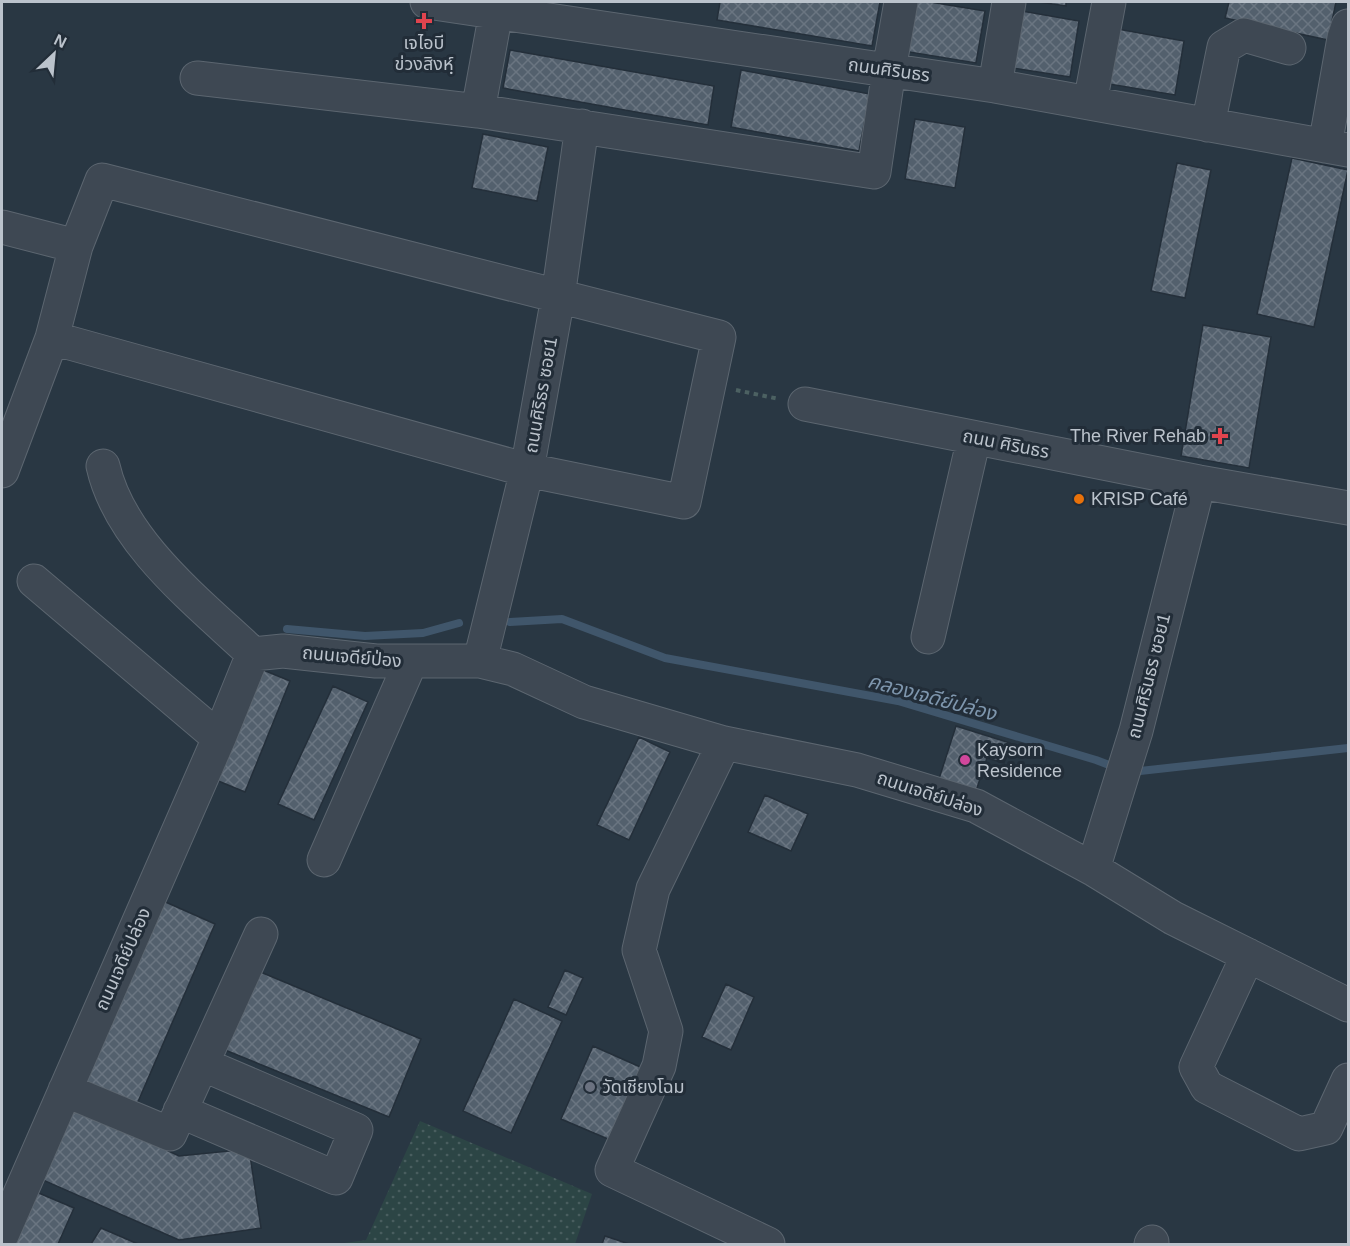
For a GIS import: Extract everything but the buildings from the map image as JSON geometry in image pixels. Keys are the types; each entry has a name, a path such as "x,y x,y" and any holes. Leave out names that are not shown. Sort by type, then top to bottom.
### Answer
{"street":[{"name":"ถนนศิรินธร","path":"429,2 995,86 1337,148"},
{"path":"197,78 478,111 874,172 902,2"},
{"path":"995,86 1009,2"},
{"path":"1090,103 1109,2"},
{"path":"478,111 496,12"},
{"path":"1337,148 1344,38 1348,26"},
{"path":"1208,125 1224,47 1244,35 1289,48"},
{"name":"ถนนศิริธร ซอย1","path":"480,661 527,470 558,297 582,126"},
{"path":"2,471 52,339 76,246 102,180 719,337 684,502 527,470 52,339"},
{"path":"2,227 76,246"},
{"name":"ถนน ศิรินธร","path":"805,404 1199,482 1348,508"},
{"path":"928,636 974,438"},
{"path":"103,466 108,486 121,514 155,559 248,668"},
{"name":"ถนนศิรินธร ซอย1","path":"1093,869 1129,754 1199,482"},
{"path":"34,581 219,738"},
{"name":"ถนนเจดีย์ป่อง","path":"248,668 283,651 376,661 480,661"},
{"path":"324,861 411,661"},
{"name":"ถนนเจดีย์ปล่อง","path":"480,661 513,669 584,702 724,743 857,770 976,806 1093,869 1173,918 1348,1005"},
{"name":"ถนนเจดีย์ปล่อง","path":"2,1235 248,668"},
{"path":"724,743 653,890 639,950 666,1031 659,1066 612,1170 717,1233 768,1245"},
{"path":"65,1090 170,1134 261,933"},
{"path":"1248,956 1196,1066 1207,1087 1299,1134 1326,1128 1348,1080"},
{"path":"180,1111 336,1178 356,1130 202,1064"}],"path":[{"path":"709,384 805,404"}],"green space":[{"path":"420,1121 592,1194 575,1244 337,1244 366,1240"}],"waterway":[{"name":"คลองเจดีย์ปล่อง","path":"510,622 562,619 665,658 898,701 1117,768"},
{"path":"287,629 365,636 423,633 459,623"},
{"name":"คลองเจดีย์ปล่อง","path":"1131,772 1348,748"}],"place":[{"name":"เจไอบี ข่วงสิงหฺ์","path":"424,21"},
{"name":"The River Rehab","path":"1220,436"},
{"name":"KRISP Café","path":"1079,499"},
{"name":"Kaysorn Residence","path":"965,760"},
{"name":"วัดเชียงโฉม","path":"590,1087"}]}
